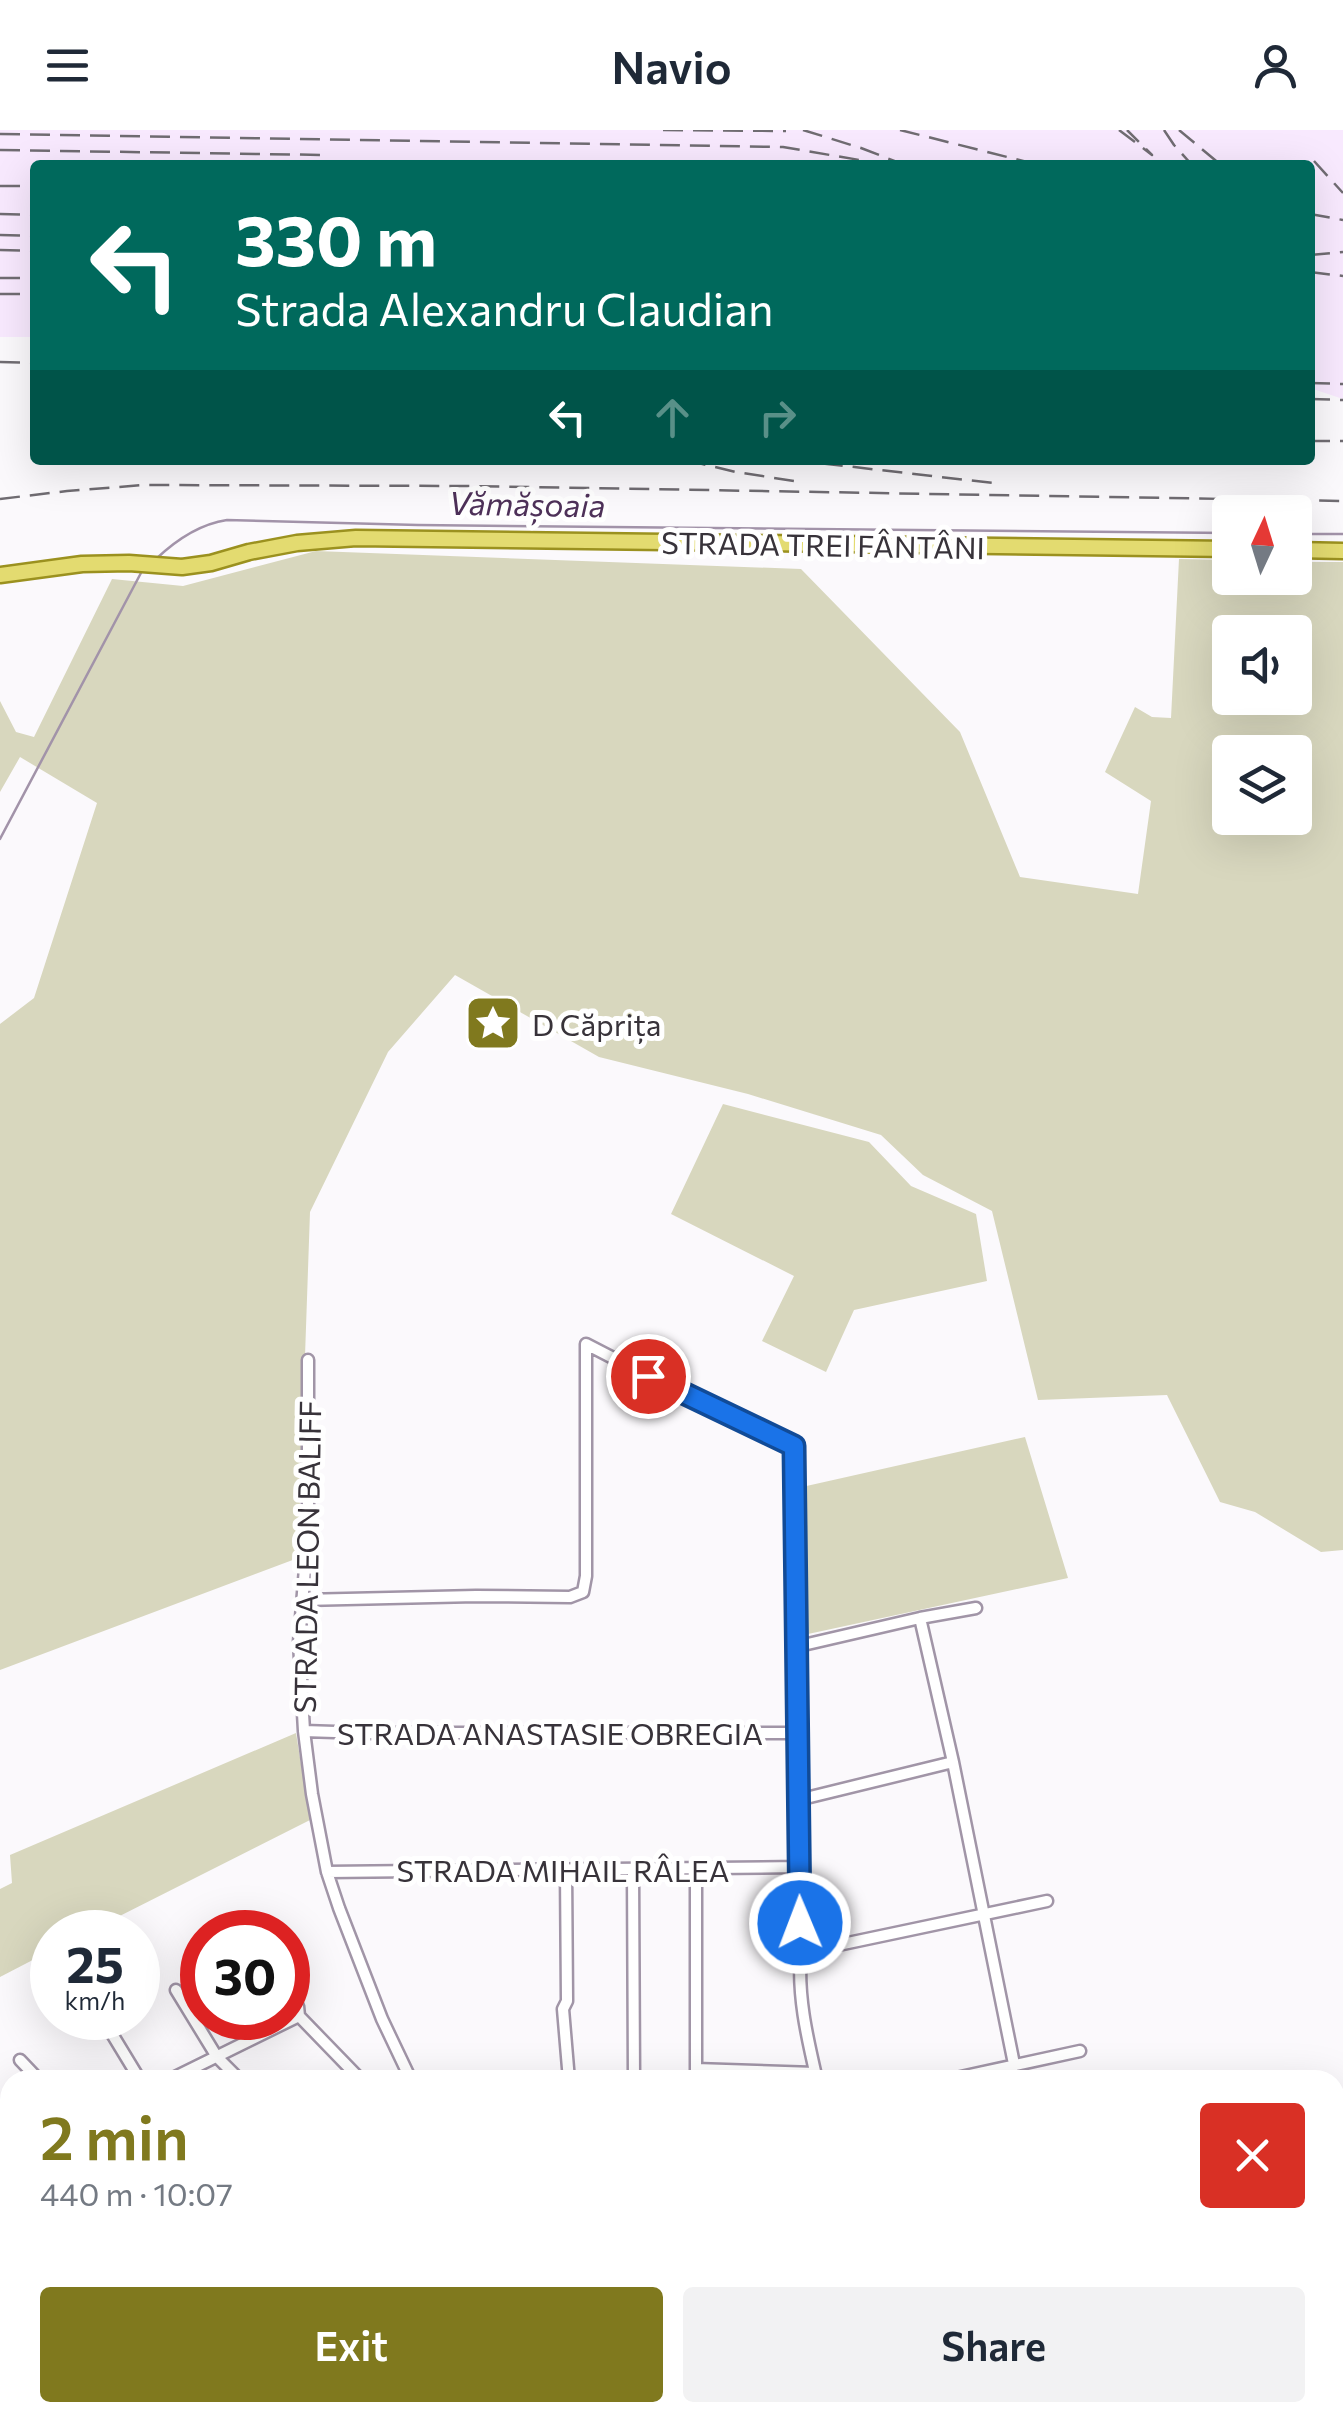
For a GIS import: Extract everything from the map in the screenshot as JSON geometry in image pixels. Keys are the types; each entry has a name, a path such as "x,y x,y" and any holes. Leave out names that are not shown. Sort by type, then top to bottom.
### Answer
{"main road":[{"name":"STRADA TREI FÂNTÂNI","path":"0,575 82,564 211,564 286,544 356,538 1212,549"},
{"path":"1312,550 1343,550"}],"street":[{"path":"303,1600 570,1597 583,1592 586,1344 794,1446 799,1646 798,1980 815,2070"},
{"name":"STRADA LEON BALIFF","path":"308,1360 308,1531 299,1642 312,1794 327,1872 382,2020 406,2070"},
{"path":"799,1646 976,1608"},
{"path":"920,1618 1014,2064"},
{"name":"STRADA ANASTASIE OBREGIA","path":"304,1731 797,1732"},
{"path":"799,1798 953,1762"},
{"name":"STRADA MIHAIL RÂLEA","path":"327,1872 800,1867"},
{"path":"696,1868 696,2070"},
{"path":"632,1869 634,2070"},
{"path":"566,1870 567,2001 563,2009 567,2070"},
{"path":"801,1951 1047,1902"},
{"path":"176,1990 230,2070"},
{"path":"190,2070 299,2011 352,2070"},
{"path":"116,2040 134,2070"},
{"path":"989,2070 1080,2051"},
{"path":"20,2060 30,2070"}],"shaded area":[{"path":"0,130 1343,130 1343,399 1315,390 1315,160 30,160 30,337 0,337"}],"green space":[{"path":"316,551 801,569 960,732 1020,877 1138,894 1151,801 1105,772 1135,707 1152,717 1171,718 1179,559 1212,560 1212,595 1312,595 1312,562 1343,562 1343,1550 1321,1552 1255,1512 1220,1502 1167,1395 1038,1400 992,1211 923,1175 881,1135 748,1094 599,1057 455,975 388,1052 310,1212 298,1558 0,1670 0,1024 34,998 97,803 20,757 0,792 0,701 16,732 34,737 112,579 183,586"},
{"path":"723,1104 869,1142 911,1186 976,1214 987,1281 854,1310 826,1372 762,1341 794,1276 671,1214"},
{"path":"1025,1437 1068,1578 808,1634 802,1487"},
{"path":"296,1733 310,1820 132,1910 30,1910 30,1961 0,1977 0,1889 12,1883 10,1855"}],"waterway":[{"name":"Vămășoaia","path":"156,559 188,534 227,520 1212,533"},
{"name":"Vămășoaia","path":"1312,534 1343,534"},
{"name":"Vămășoaia","path":"0,839 142,571"}],"railway":[{"path":"663,130 786,131"},
{"path":"803,130 892,160"},
{"path":"900,130 1019,160"},
{"path":"1119,130 1152,155 1127,130"},
{"path":"1164,130 1188,160"},
{"path":"1179,130 1215,160"},
{"path":"0,134 783,147 859,160"},
{"path":"0,150 325,155"},
{"path":"1315,162 1343,193"},
{"path":"0,186 30,186"},
{"path":"0,214 30,215"},
{"path":"1315,215 1343,220"},
{"path":"0,235 30,236"},
{"path":"0,250 30,251"},
{"path":"1315,255 1343,252"},
{"path":"1315,273 1343,276"},
{"path":"0,278 30,278"},
{"path":"0,294 30,294"},
{"path":"0,362 30,363"},
{"path":"1315,383 1343,384"},
{"path":"1315,399 1343,400"},
{"path":"1315,441 1343,441"},
{"path":"707,465 794,481"},
{"path":"836,465 993,483"},
{"path":"0,499 144,485 469,486 1343,501"}],"place":[{"name":"D Căprița","path":"493,1023"}],"route":[{"path":"648,1376 794,1446 800,1923"}]}
